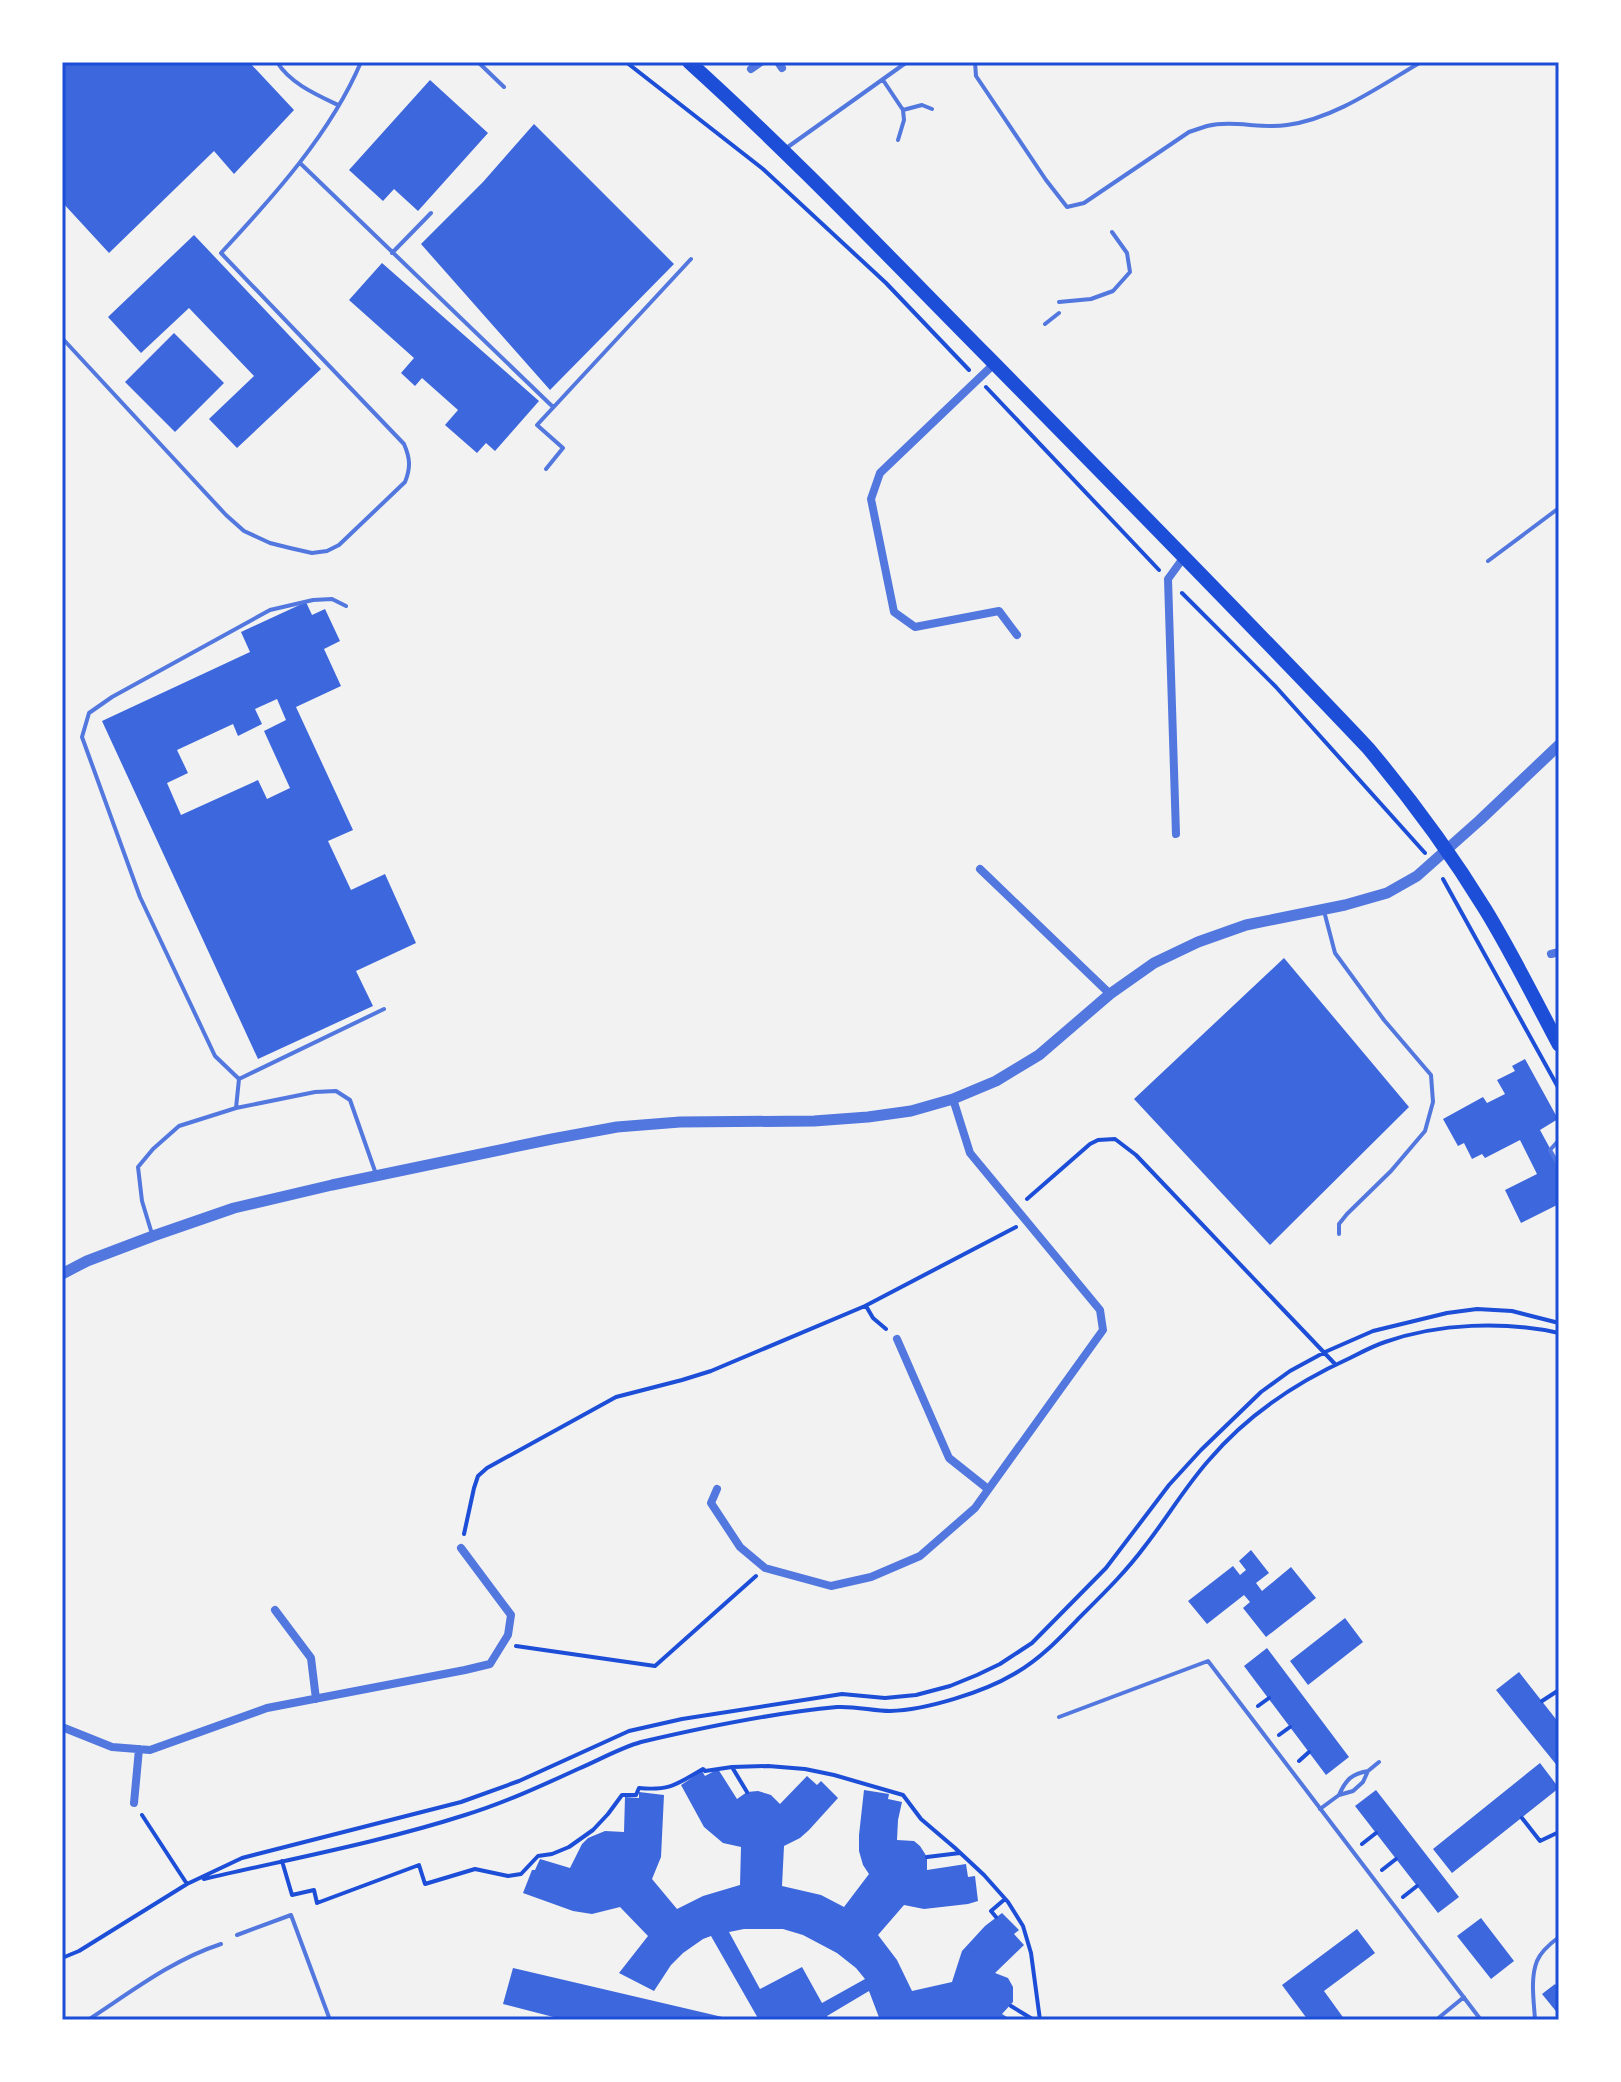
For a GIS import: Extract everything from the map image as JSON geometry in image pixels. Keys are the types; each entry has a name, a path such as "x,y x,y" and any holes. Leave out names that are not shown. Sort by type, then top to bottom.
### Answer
{"main road":[{"path":"689,62 783,150 1368,748 1447,850 1486,911 1559,1045"}],"street":[{"path":"751,69 761,62"},
{"path":"994,364 880,473 871,499 894,612 915,627 999,611 1017,635"},
{"path":"1176,834 1168,579 1184,557"},
{"path":"62,1274 87,1261 234,1208 539,1141 617,1127 680,1122 814,1121 868,1117 911,1111 953,1099 996,1081 1039,1055 1110,994 1154,963 1198,942 1246,925 1387,893 1417,876 1559,745"},
{"path":"980,869 1110,994"},
{"path":"717,1489 711,1503 740,1547 765,1568 831,1586 871,1577 920,1556 975,1508 1103,1330 1100,1310 970,1153 953,1099"},
{"path":"897,1339 949,1458 988,1489"},
{"path":"62,1727 112,1747 150,1750 267,1708 490,1664 508,1635 511,1615 461,1548"},
{"path":"275,1610 311,1658 316,1699"},
{"path":"134,1803 139,1749"}],"lane":[{"path":"277,62 283,73 338,105"},
{"path":"62,338 244,531 270,543 312,553 339,545 405,482 410,470 404,444 221,253 300,163 338,105 361,62"},
{"path":"478,62 504,87"},
{"path":"783,150 907,62"},
{"path":"975,62 976,76 1067,207 1084,203 1189,132 1208,126 1283,126 1314,120 1421,62"},
{"path":"883,80 903,110 904,120 898,140"},
{"path":"903,110 922,105 932,109"},
{"path":"300,163 553,407"},
{"path":"392,253 431,213"},
{"path":"1059,302 1091,299 1113,291 1130,272 1127,253 1112,232"},
{"path":"546,469 563,448 537,425 691,259"},
{"path":"1045,324 1059,313"},
{"path":"1488,561 1559,508"},
{"path":"239,1079 215,1056 140,897 82,737 89,713 112,697 270,610 332,599 346,606"},
{"path":"1323,909 1335,953 1384,1020 1431,1075 1433,1102 1425,1131 1391,1171 1347,1214 1339,1224 1339,1234"},
{"path":"239,1079 384,1009"},
{"path":"236,1108 239,1079"},
{"path":"153,1236 142,1201 138,1167 179,1126 236,1108 315,1092 336,1091 350,1100 377,1176"},
{"path":"1559,1140 1550,1150 1559,1166"},
{"path":"1059,1717 1208,1661 1481,2020"},
{"path":"1320,1809 1339,1795 1353,1791 1379,1762"},
{"path":"1339,1795 1345,1781 1355,1773 1368,1771"},
{"path":"237,1935 291,1915 330,2020"},
{"path":"1535,2020 1537,1960 1559,1937"},
{"path":"88,2020 195,1953 221,1944"},
{"path":"1436,2020 1464,1997"}],"path":[{"path":"626,62 763,169 886,283 1168,579 1276,687 1433,862 1559,1089"},
{"path":"1015,1209 1090,1144 1103,1138 1115,1139 1136,1155 1335,1364"},
{"path":"461,1548 474,1488 478,1476 487,1468 616,1397 711,1371 865,1306 1026,1222"},
{"path":"865,1306 873,1318 897,1339"},
{"path":"62,1958 79,1951 187,1884 242,1858 461,1802 519,1781 629,1731 682,1719 842,1694 885,1698 916,1695 950,1686 1000,1664 1032,1643 1106,1568 1169,1485 1236,1414 1290,1371 1373,1331 1447,1313 1477,1309 1512,1311 1559,1323"},
{"path":"194,1881 464,1816 635,1744 729,1723 838,1707 882,1711 918,1708 1011,1676 1041,1657 1119,1577 1210,1458 1271,1402 1335,1364 1385,1342 1448,1329 1509,1325 1559,1333"},
{"path":"502,1644 655,1666 765,1568"},
{"path":"1542,1701 1559,1690"},
{"path":"282,1861 292,1895 314,1890 317,1903 419,1865 425,1884 475,1869 508,1876 521,1874 538,1856 552,1854 580,1842 622,1795 636,1795 639,1788 658,1790 673,1787 703,1769 732,1767 768,1766 834,1775 903,1795 921,1819 1005,1899 1023,1926 1031,1953 1037,2020"},
{"path":"732,1767 747,1792"},
{"path":"134,1803 187,1884"},
{"path":"1522,1818 1540,1841 1559,1832"},
{"path":"1352,1851 1376,1833"},
{"path":"927,1857 960,1853"},
{"path":"1372,1877 1396,1859"},
{"path":"1393,1904 1417,1886"},
{"path":"996,1917 991,1911 1005,1899"},
{"path":"1011,2006 1037,2020"}],"building":[{"path":"62,62 249,62 294,110 234,174 214,151 109,253 62,202"},
{"path":"430,80 488,133 418,211 394,189 383,201 349,170"},
{"path":"534,124 674,264 550,390 421,244 483,182"},
{"path":"194,235 321,369 237,448 209,419 254,376 189,308 141,353 108,317"},
{"path":"382,263 539,401 495,451 486,443 477,453 445,425 458,410 422,378 415,386 401,373 414,358 349,300"},
{"path":"174,333 224,383 175,432 125,382"},
{"path":"306,602 312,615 325,609 340,641 324,649 341,686 296,707 353,830 328,841 351,890 385,874 416,943 356,971 373,1006 258,1059 102,721 250,652 241,632","holes":["277,699 286,720 264,731 290,788 267,799 258,780 181,815 167,783 188,773 177,750 233,724 238,736 262,724 255,709"]},
{"path":"1284,958 1409,1107 1270,1245 1134,1099"},
{"path":"1525,1059 1558,1119 1540,1130 1559,1162 1559,1204 1521,1223 1505,1190 1537,1174 1520,1140 1485,1158 1482,1154 1472,1159 1464,1143 1458,1146 1443,1119 1483,1097 1487,1103 1505,1094 1497,1080 1515,1071 1512,1066"},
{"path":"1251,1550 1269,1573 1256,1583 1262,1591 1291,1567 1316,1598 1266,1637 1243,1608 1250,1602 1244,1595 1207,1624 1188,1601 1233,1566 1240,1575 1246,1570 1239,1561"},
{"path":"1345,1618 1363,1642 1308,1685 1290,1661"},
{"path":"1267,1648 1349,1757 1326,1775 1244,1666"},
{"path":"1519,1672 1559,1723 1559,1768 1496,1690"},
{"path":"1540,1763 1559,1788 1452,1873 1433,1849"},
{"path":"718,1769 737,1799 747,1792 758,1791 771,1795 780,1804 807,1776 817,1785 821,1781 838,1798 800,1838 784,1846 782,1886 821,1895 844,1907 869,1874 859,1851 864,1790 889,1794 888,1799 902,1802 897,1840 914,1841 920,1846 927,1857 927,1870 966,1864 968,1877 975,1876 978,1901 924,1909 904,1905 878,1935 897,1960 912,1991 952,1982 962,1951 1002,1913 1019,1930 1014,1934 1024,1945 995,1973 1008,1978 1013,1987 1013,2002 1002,2014 1012,2020 880,2020 869,1991 827,2016 829,2020 759,2020 711,1936 683,1953 654,1991 619,1973 648,1936 620,1907 592,1914 573,1911 523,1893 540,1859 570,1868 588,1838 605,1831 624,1832 625,1797 639,1798 639,1792 664,1795 661,1857 652,1879 677,1909 703,1896 740,1885 741,1847 723,1843 704,1827 681,1785 702,1771 705,1776","holes":["783,1929 803,1935 837,1953 865,1979 822,2003 802,1967 760,1989 729,1932"]},
{"path":"1376,1790 1459,1897 1438,1913 1355,1806"},
{"path":"1481,1918 1514,1961 1491,1979 1457,1936"},
{"path":"1357,1929 1375,1953 1324,1991 1345,2020 1308,2020 1282,1985"},
{"path":"513,1968 731,2020 565,2020 503,2004"},
{"path":"1555,1984 1559,1989 1559,2015 1542,1994"}]}
